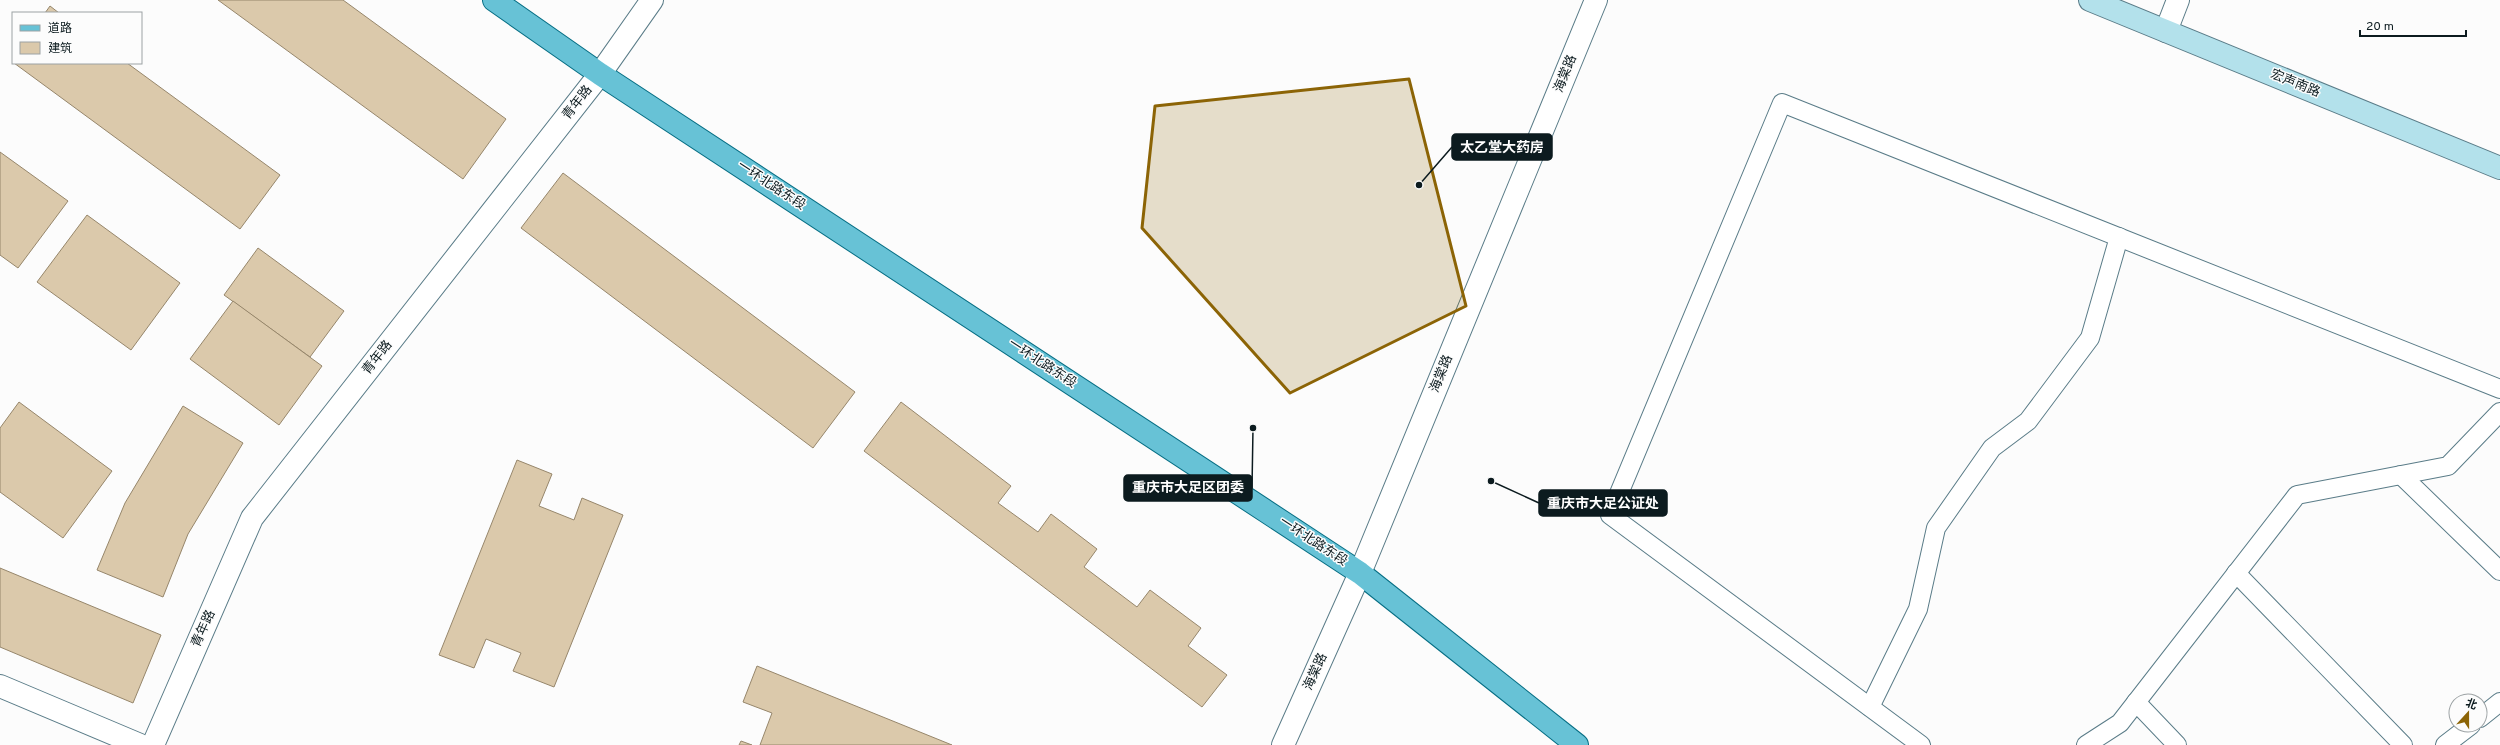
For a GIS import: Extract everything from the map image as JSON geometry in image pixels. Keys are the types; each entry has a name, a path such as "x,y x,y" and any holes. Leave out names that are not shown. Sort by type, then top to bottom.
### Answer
{"main road":[{"name":"一环北路东段","path":"494,0 600,74 1360,573 1578,745"}],"street":[{"name":"青年路","path":"153,745 252,518 600,74 652,0"},
{"name":"海棠路","path":"1283,745 1360,573 1596,0"},
{"name":"宏声南路","path":"2090,0 2500,168"},
{"path":"2166,31 2178,0"},
{"path":"0,686 140,745"}],"lane":[{"path":"1921,745 1610,515 1782,103 2500,389"},
{"path":"1870,707 1918,609 1936,528 1992,448 2028,421 2090,338 2119,237"},
{"path":"2086,745 2120,723 2297,495 2448,466 2500,412"},
{"path":"2401,475 2500,571"},
{"path":"2236,573 2403,745"},
{"path":"2136,702 2177,745"},
{"path":"2488,712 2500,702"},
{"path":"2445,745 2461,733"}],"highlighted area":[{"path":"1409,79 1466,306 1290,393 1142,228 1155,106"}],"building":[{"path":"218,0 343,0 506,119 463,179"},
{"path":"50,6 58,12 46,12"},
{"path":"15,64 128,64 280,175 240,229"},
{"path":"0,152 68,201 18,268 0,255"},
{"path":"563,173 855,392 813,448 521,228"},
{"path":"87,215 180,283 131,350 37,282"},
{"path":"258,248 344,311 310,357 224,295"},
{"path":"233,301 322,366 279,425 190,359"},
{"path":"19,402 112,471 63,538 0,492 0,428"},
{"path":"901,402 1011,486 998,503 1038,532 1051,514 1097,549 1084,567 1137,607 1150,590 1201,628 1188,646 1227,675 1202,707 864,451"},
{"path":"183,406 243,443 188,534 163,597 97,570 125,503"},
{"path":"517,460 552,474 539,506 574,520 582,498 623,515 554,687 513,671 521,653 486,639 474,668 439,655"},
{"path":"0,568 161,635 133,703 0,647"},
{"path":"757,666 952,745 760,745 772,713 743,702"},
{"path":"741,741 752,745 739,745"}],"place":[{"name":"太乙堂大药房","path":"1419,185"},
{"name":"重庆市大足区团委","path":"1253,428"},
{"name":"重庆市大足公证处","path":"1491,481"}]}
